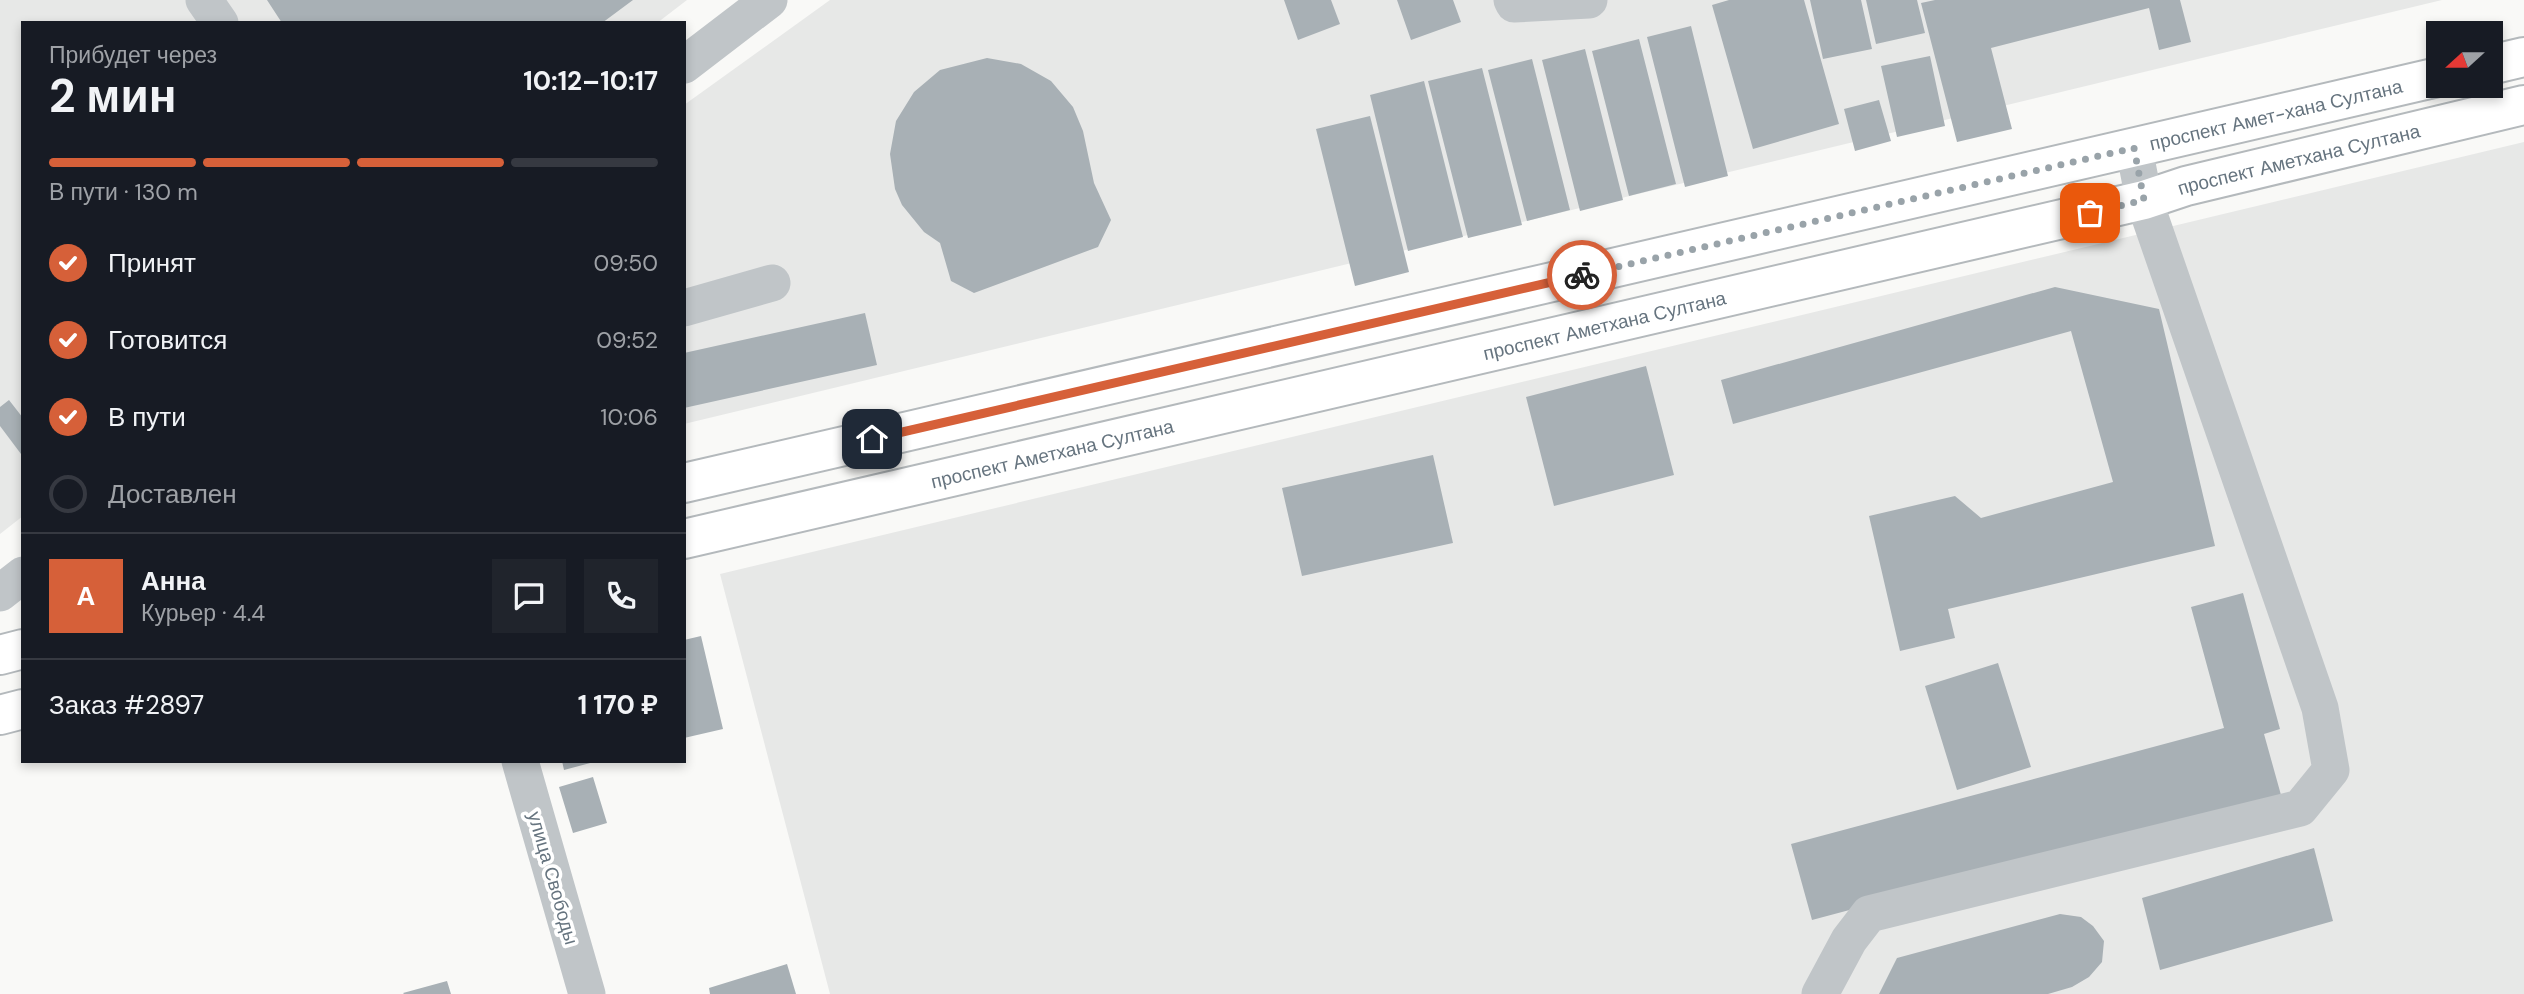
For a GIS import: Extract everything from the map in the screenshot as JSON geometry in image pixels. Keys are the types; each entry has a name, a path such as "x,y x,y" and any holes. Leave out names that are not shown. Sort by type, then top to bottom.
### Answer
{"main road":[{"path":"2503,62 2524,57"},
{"name":"проспект Амет-хана Султана","path":"686,483 2426,80"},
{"name":"проспект Аметхана Султана","path":"686,539 2144,200 2186,186 2524,105"},
{"path":"0,655 21,650"},
{"path":"0,715 21,710"}],"street":[{"path":"204,0 219,21"},
{"path":"686,63 769,0"},
{"path":"1512,0 1514,4 1540,4 1589,0"},
{"path":"1820,994 1849,940 1869,914 2300,808 2331,770 2320,709 2144,200 2134,148"},
{"path":"686,307 772,283"},
{"path":"0,593 21,577"},
{"name":"улица Свободы","path":"521,763 587,994"}],"shaded area":[{"path":"0,0 687,0 660,21 21,21 21,518 0,534"},
{"path":"830,0 2442,0 686,424 686,104"},
{"path":"2524,142 2524,994 830,994 720,574"}],"building":[{"path":"267,0 633,0 605,21 281,21"},
{"path":"1284,0 1331,0 1340,24 1298,40"},
{"path":"1397,0 1453,0 1461,22 1411,40"},
{"path":"1729,0 1804,0 1839,124 1753,149 1712,5"},
{"path":"1810,0 1861,0 1872,49 1823,59"},
{"path":"1866,0 1917,0 1925,33 1876,44"},
{"path":"1935,0 2180,0 2191,42 2159,50 2149,8 1991,48 2012,129 1957,142 1921,3"},
{"path":"1691,26 1728,176 1685,187 1647,37"},
{"path":"1639,39 1676,184 1629,196 1592,51"},
{"path":"1585,49 1623,200 1580,211 1542,60"},
{"path":"1930,56 1945,126 1897,137 1881,66"},
{"path":"987,58 1021,64 1051,81 1073,107 1083,131 1094,183 1111,220 1098,247 974,293 951,281 940,243 924,232 902,205 895,189 890,154 896,121 914,92 940,70"},
{"path":"1532,59 1570,210 1527,221 1488,70"},
{"path":"1482,68 1522,225 1468,238 1428,81"},
{"path":"1424,81 1463,237 1408,251 1370,95"},
{"path":"1879,100 1891,141 1855,151 1844,109"},
{"path":"1370,116 1409,272 1355,286 1316,129"},
{"path":"2055,287 2159,309 2215,546 1948,609 1955,638 1900,651 1869,516 1955,496 1981,518 2113,482 2071,331 1733,424 1721,380"},
{"path":"865,313 877,365 686,408 686,353"},
{"path":"1646,366 1674,475 1554,506 1526,397"},
{"path":"9,400 21,415 21,454 0,426 0,407"},
{"path":"1433,455 1453,543 1302,576 1282,488"},
{"path":"2243,593 2280,729 2264,734 2281,795 1812,920 1791,844 2224,728 2191,607"},
{"path":"701,636 723,729 686,738 686,640"},
{"path":"1998,663 2031,767 1957,790 1925,686"},
{"path":"562,763 590,763 564,770"},
{"path":"593,777 607,823 573,833 559,787"},
{"path":"2314,848 2333,921 2160,970 2142,898"},
{"path":"2060,914 2081,917 2093,926 2104,941 2102,962 2089,977 2072,987 2048,994 1879,994 1897,958"},
{"path":"787,964 796,994 710,994 709,988"},
{"path":"447,981 451,994 403,993"}],"way so far":[{"path":"1582,275 2134,148 2144,200 2090,213"}],"route":[{"path":"872,439 1582,275"}]}
